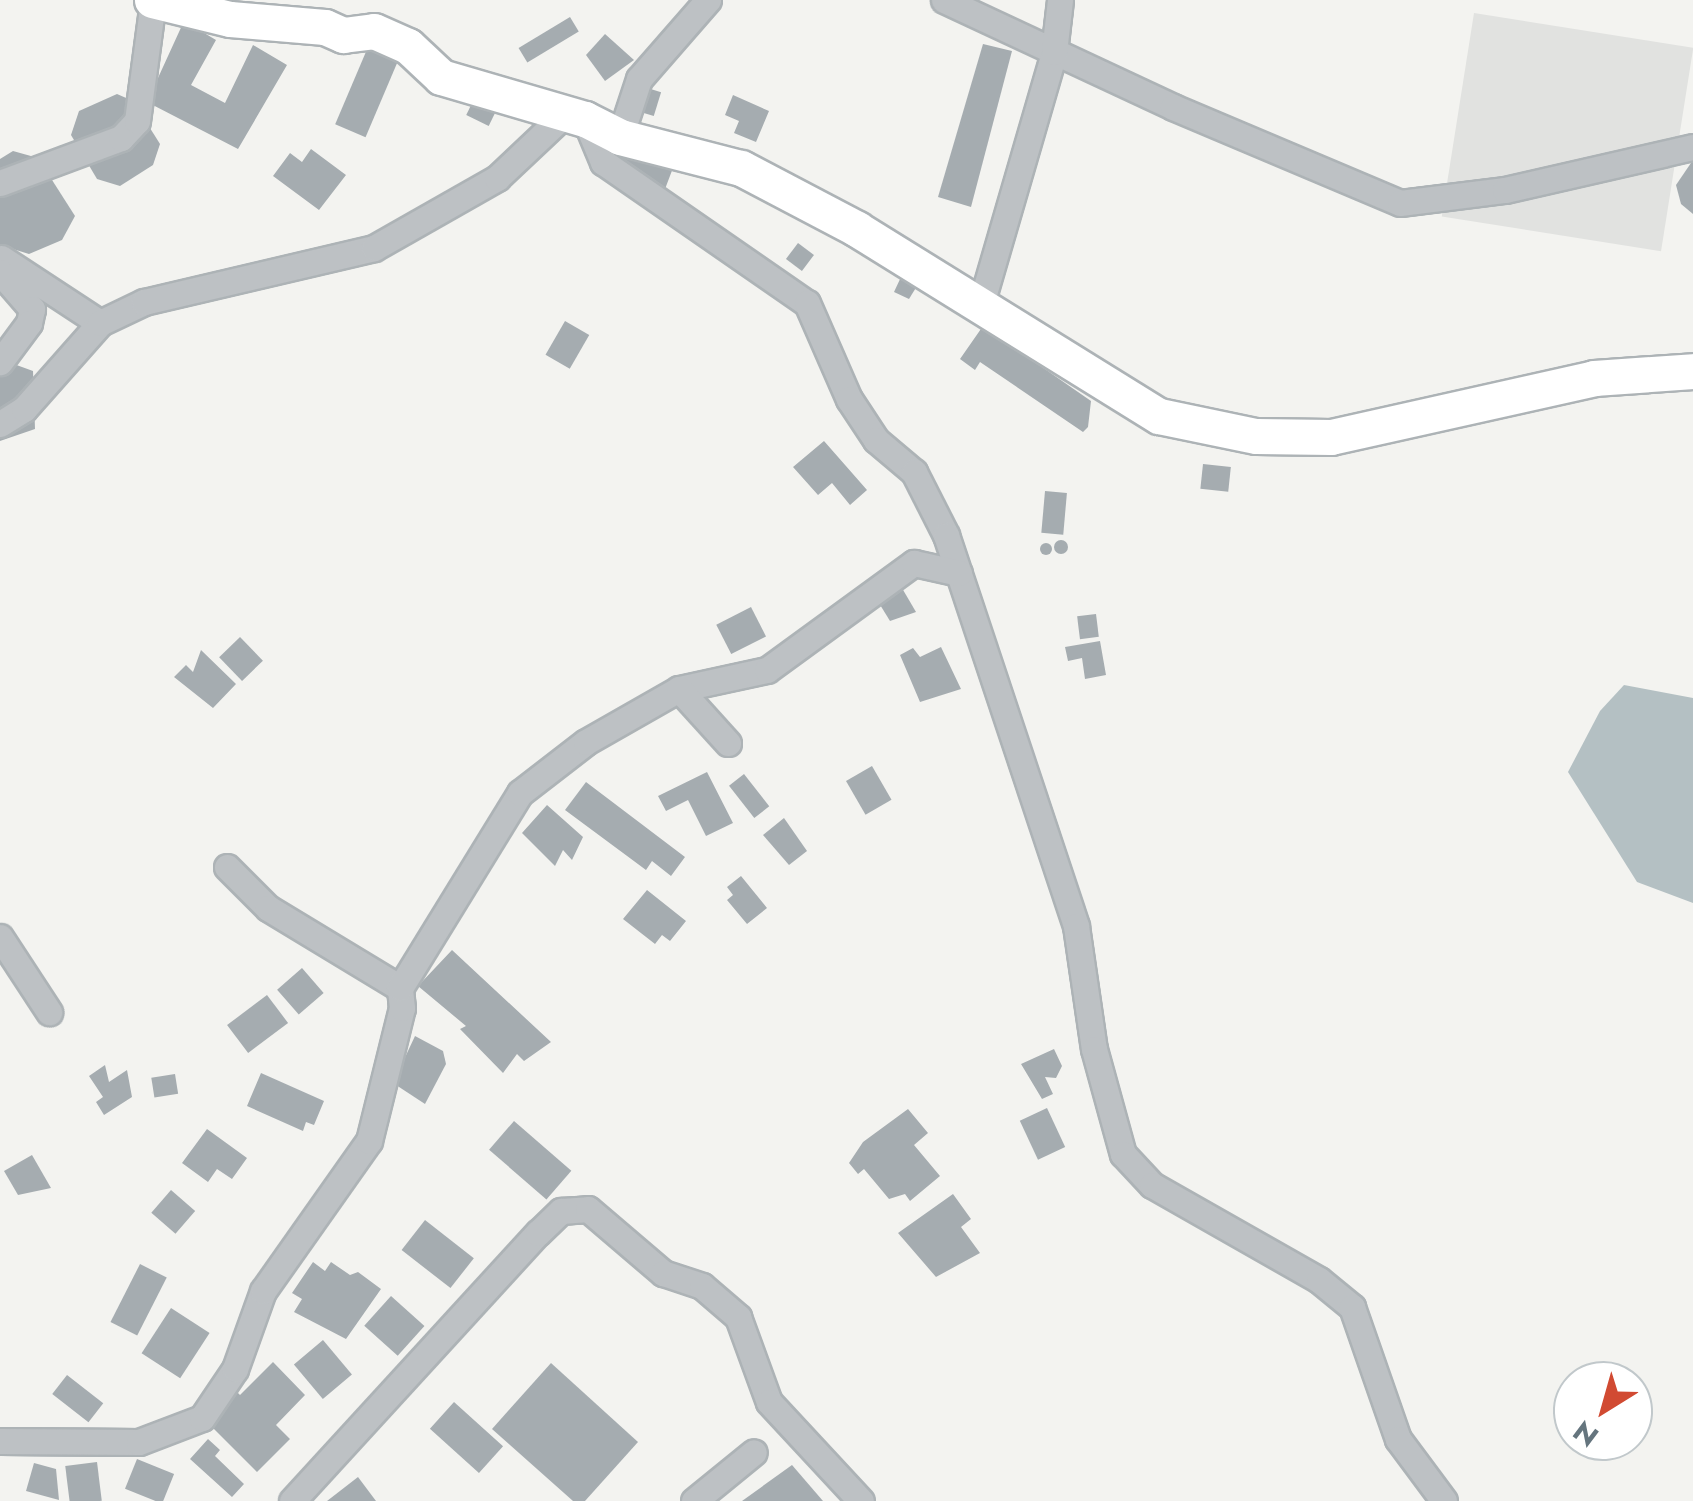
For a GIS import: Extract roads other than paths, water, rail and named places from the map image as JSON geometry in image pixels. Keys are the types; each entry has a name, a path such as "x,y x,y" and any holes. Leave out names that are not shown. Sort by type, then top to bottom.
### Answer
{"main road":[{"path":"153,0 230,20 325,27 343,35 374,31 408,46 441,77 575,117 620,137 742,168 980,304 1158,416 1256,436 1332,436 1594,378 1693,371"}],"street":[{"path":"0,183 121,138 137,121 153,0"},
{"path":"620,137 638,79 708,0"},
{"path":"944,0 1400,203 1504,190 1693,147"},
{"path":"980,304 1054,52 1060,0"},
{"path":"0,424 24,409 100,323 144,302 374,248 497,178 575,117 603,162 806,303 849,399 876,440 914,472 960,573 1076,926 1104,1100 1123,1154 1152,1185 1319,1280 1352,1307 1398,1439 1444,1501"},
{"path":"1,258 100,323"},
{"path":"0,272 32,309 30,323 0,362"},
{"path":"0,1441 139,1442 202,1418 236,1370 263,1290 368,1140 402,1008 400,988 520,793 586,742 680,689 767,670 914,564 960,573"},
{"path":"680,689 728,743"},
{"path":"227,867 268,908 400,988"},
{"path":"0,937 49,1012"},
{"path":"292,1501 538,1234 562,1211 588,1209 664,1272 702,1286 738,1317 769,1402 861,1501"},
{"path":"694,1501 754,1452"}]}
